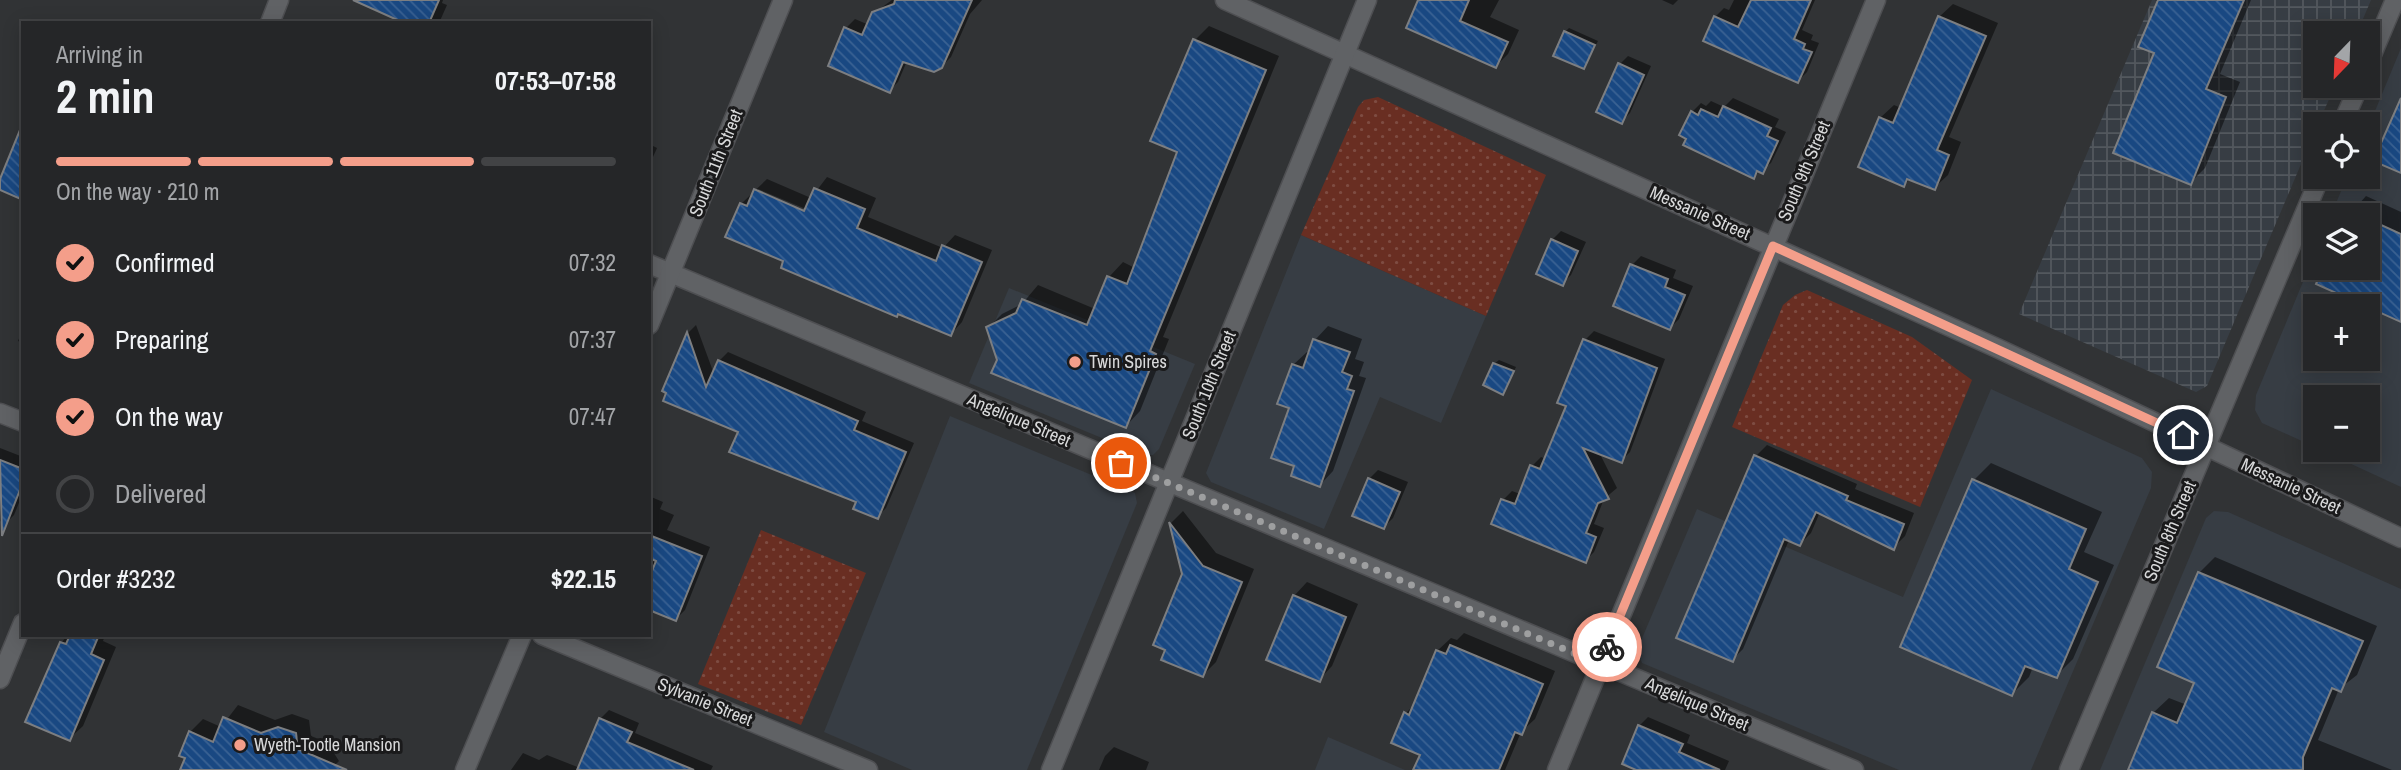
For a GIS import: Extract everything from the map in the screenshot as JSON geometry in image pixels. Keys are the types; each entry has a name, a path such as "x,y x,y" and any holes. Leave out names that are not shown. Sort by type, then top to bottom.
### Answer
{"street":[{"path":"271,21 279,0"},
{"name":"South 11th Street","path":"651,320 783,0"},
{"name":"Messanie Street","path":"1225,0 1773,246 2401,538"},
{"name":"South 10th Street","path":"1051,770 1367,0"},
{"name":"South 9th Street","path":"1556,770 1876,0"},
{"path":"2380,36 2395,0"},
{"name":"South 8th Street","path":"2069,770 2315,189"},
{"name":"Angelique Street","path":"651,265 1854,770"},
{"path":"0,412 21,421"},
{"path":"0,679 21,628"},
{"path":"466,770 521,637"},
{"name":"Sylvanie Street","path":"547,637 868,770"}],"shaded area":[{"path":"2152,0 2371,0 2362,21 2303,21 2303,98 2330,98 2323,112 2303,112 2303,159 2207,386 2196,392 2019,314"},
{"path":"2401,48 2401,487 2347,462 2380,462 2380,385 2303,385 2303,442 2262,423 2255,410 2256,395 2304,280 2380,280 2380,203 2336,203 2342,189 2380,189 2380,112 2375,112"},
{"path":"1378,97 1546,175 1486,316 1301,235 1358,107 1364,100"},
{"path":"1301,235 1486,316 1441,423 1380,397 1324,529 1211,482 1206,473"},
{"path":"1009,288 1195,364 1159,449 1153,455 1143,455 969,383"},
{"path":"1807,290 1912,337 1972,380 1920,507 1732,427 1783,305 1795,295"},
{"path":"1991,389 2142,458 2152,472 2151,488 2031,770 1899,770 1642,663 1637,650 1697,509 1903,597"},
{"path":"950,416 1135,493 1137,503 1027,770 912,770 824,732"},
{"path":"2214,511 2228,512 2401,589 2401,770 2100,770 2206,518"},
{"path":"761,530 866,573 801,725 698,684"},
{"path":"1328,737 1405,770 1315,770"}],"building":[{"path":"353,0 439,0 430,21 400,21"},
{"path":"895,0 972,0 942,68 934,72 903,62 890,93 828,66 844,27 862,35 872,12 894,4"},
{"path":"1418,0 1469,0 1460,21 1508,42 1496,68 1406,28"},
{"path":"1751,0 1811,0 1794,39 1805,44 1803,49 1812,52 1798,83 1703,41 1714,16 1738,27"},
{"path":"2158,0 2244,0 2206,89 2226,97 2191,185 2113,153 2154,53 2138,47"},
{"path":"1938,16 1986,36 1937,150 1949,155 1935,190 1907,179 1904,187 1858,167 1879,117 1893,123"},
{"path":"1564,31 1595,45 1584,69 1553,56"},
{"path":"1193,39 1266,70 1150,351 1156,354 1126,428 991,373 997,360 986,327 1016,313 1022,299 1087,325 1107,276 1127,284 1177,152 1150,141"},
{"path":"1618,63 1644,75 1622,124 1596,112"},
{"path":"2401,98 2401,173 2380,164 2380,145"},
{"path":"1723,106 1771,128 1767,136 1778,141 1763,174 1757,171 1754,179 1683,145 1686,139 1679,135 1691,111 1698,115 1701,109 1718,117"},
{"path":"21,127 21,199 0,190 0,179"},
{"path":"814,188 865,209 857,228 936,261 942,245 982,262 951,336 898,314 897,317 781,268 783,261 725,237 740,203 747,206 754,189 804,211"},
{"path":"2380,224 2401,234 2401,322 2380,313 2380,294 2338,294 2316,284 2318,280 2380,280"},
{"path":"1551,239 1578,251 1563,286 1536,274"},
{"path":"1630,264 1668,279 1665,287 1685,295 1670,330 1613,306"},
{"path":"687,332 706,387 718,360 858,421 854,430 906,452 878,519 853,509 856,502 729,452 738,432 663,401 666,393 662,391"},
{"path":"1313,339 1350,352 1342,372 1352,376 1347,389 1354,391 1320,487 1291,476 1294,466 1271,458 1289,408 1277,404 1292,364 1303,368"},
{"path":"1583,339 1657,368 1622,463 1583,448 1609,499 1598,503 1586,533 1596,537 1586,563 1491,524 1501,499 1515,504 1530,465 1540,469 1566,406 1557,403"},
{"path":"1493,363 1514,371 1503,395 1483,385"},
{"path":"1754,455 1848,496 1846,500 1904,524 1894,550 1816,512 1800,546 1784,539 1733,662 1676,638"},
{"path":"0,460 21,468 21,487 2,536"},
{"path":"1368,478 1400,492 1384,529 1352,516"},
{"path":"1972,479 2086,529 2069,569 2098,582 2057,678 2025,666 2012,696 1900,647"},
{"path":"1169,522 1203,566 1242,582 1203,677 1161,660 1165,650 1153,645 1182,574"},
{"path":"651,536 702,556 676,621 651,611 651,573 656,561 651,559"},
{"path":"2198,572 2363,641 2341,692 2332,688 2303,757 2303,770 2128,770 2152,712 2177,723 2194,683 2157,667"},
{"path":"1293,595 1346,617 1320,682 1266,660"},
{"path":"69,637 98,637 91,654 104,660 70,741 25,722 60,642 66,644"},
{"path":"1450,645 1543,684 1522,735 1515,732 1499,770 1413,770 1420,755 1391,743 1404,712 1409,715 1436,650 1446,654"},
{"name":"Wyeth-Tootle Mansion","path":"223,717 261,733 278,727 296,733 298,749 347,770 180,770 185,758 179,756 189,731 213,742"},
{"path":"599,718 632,732 627,742 694,770 577,770"},
{"path":"1638,725 1683,744 1679,752 1720,770 1636,770 1622,764"}],"way so far":[{"path":"1121,463 1600,664 1607,647"}],"place":[{"name":"Twin Spires","path":"1075,362"},
{"name":"Wyeth-Tootle Mansion","path":"240,745"}],"route":[{"path":"1607,647 1773,246 2183,435"}]}
